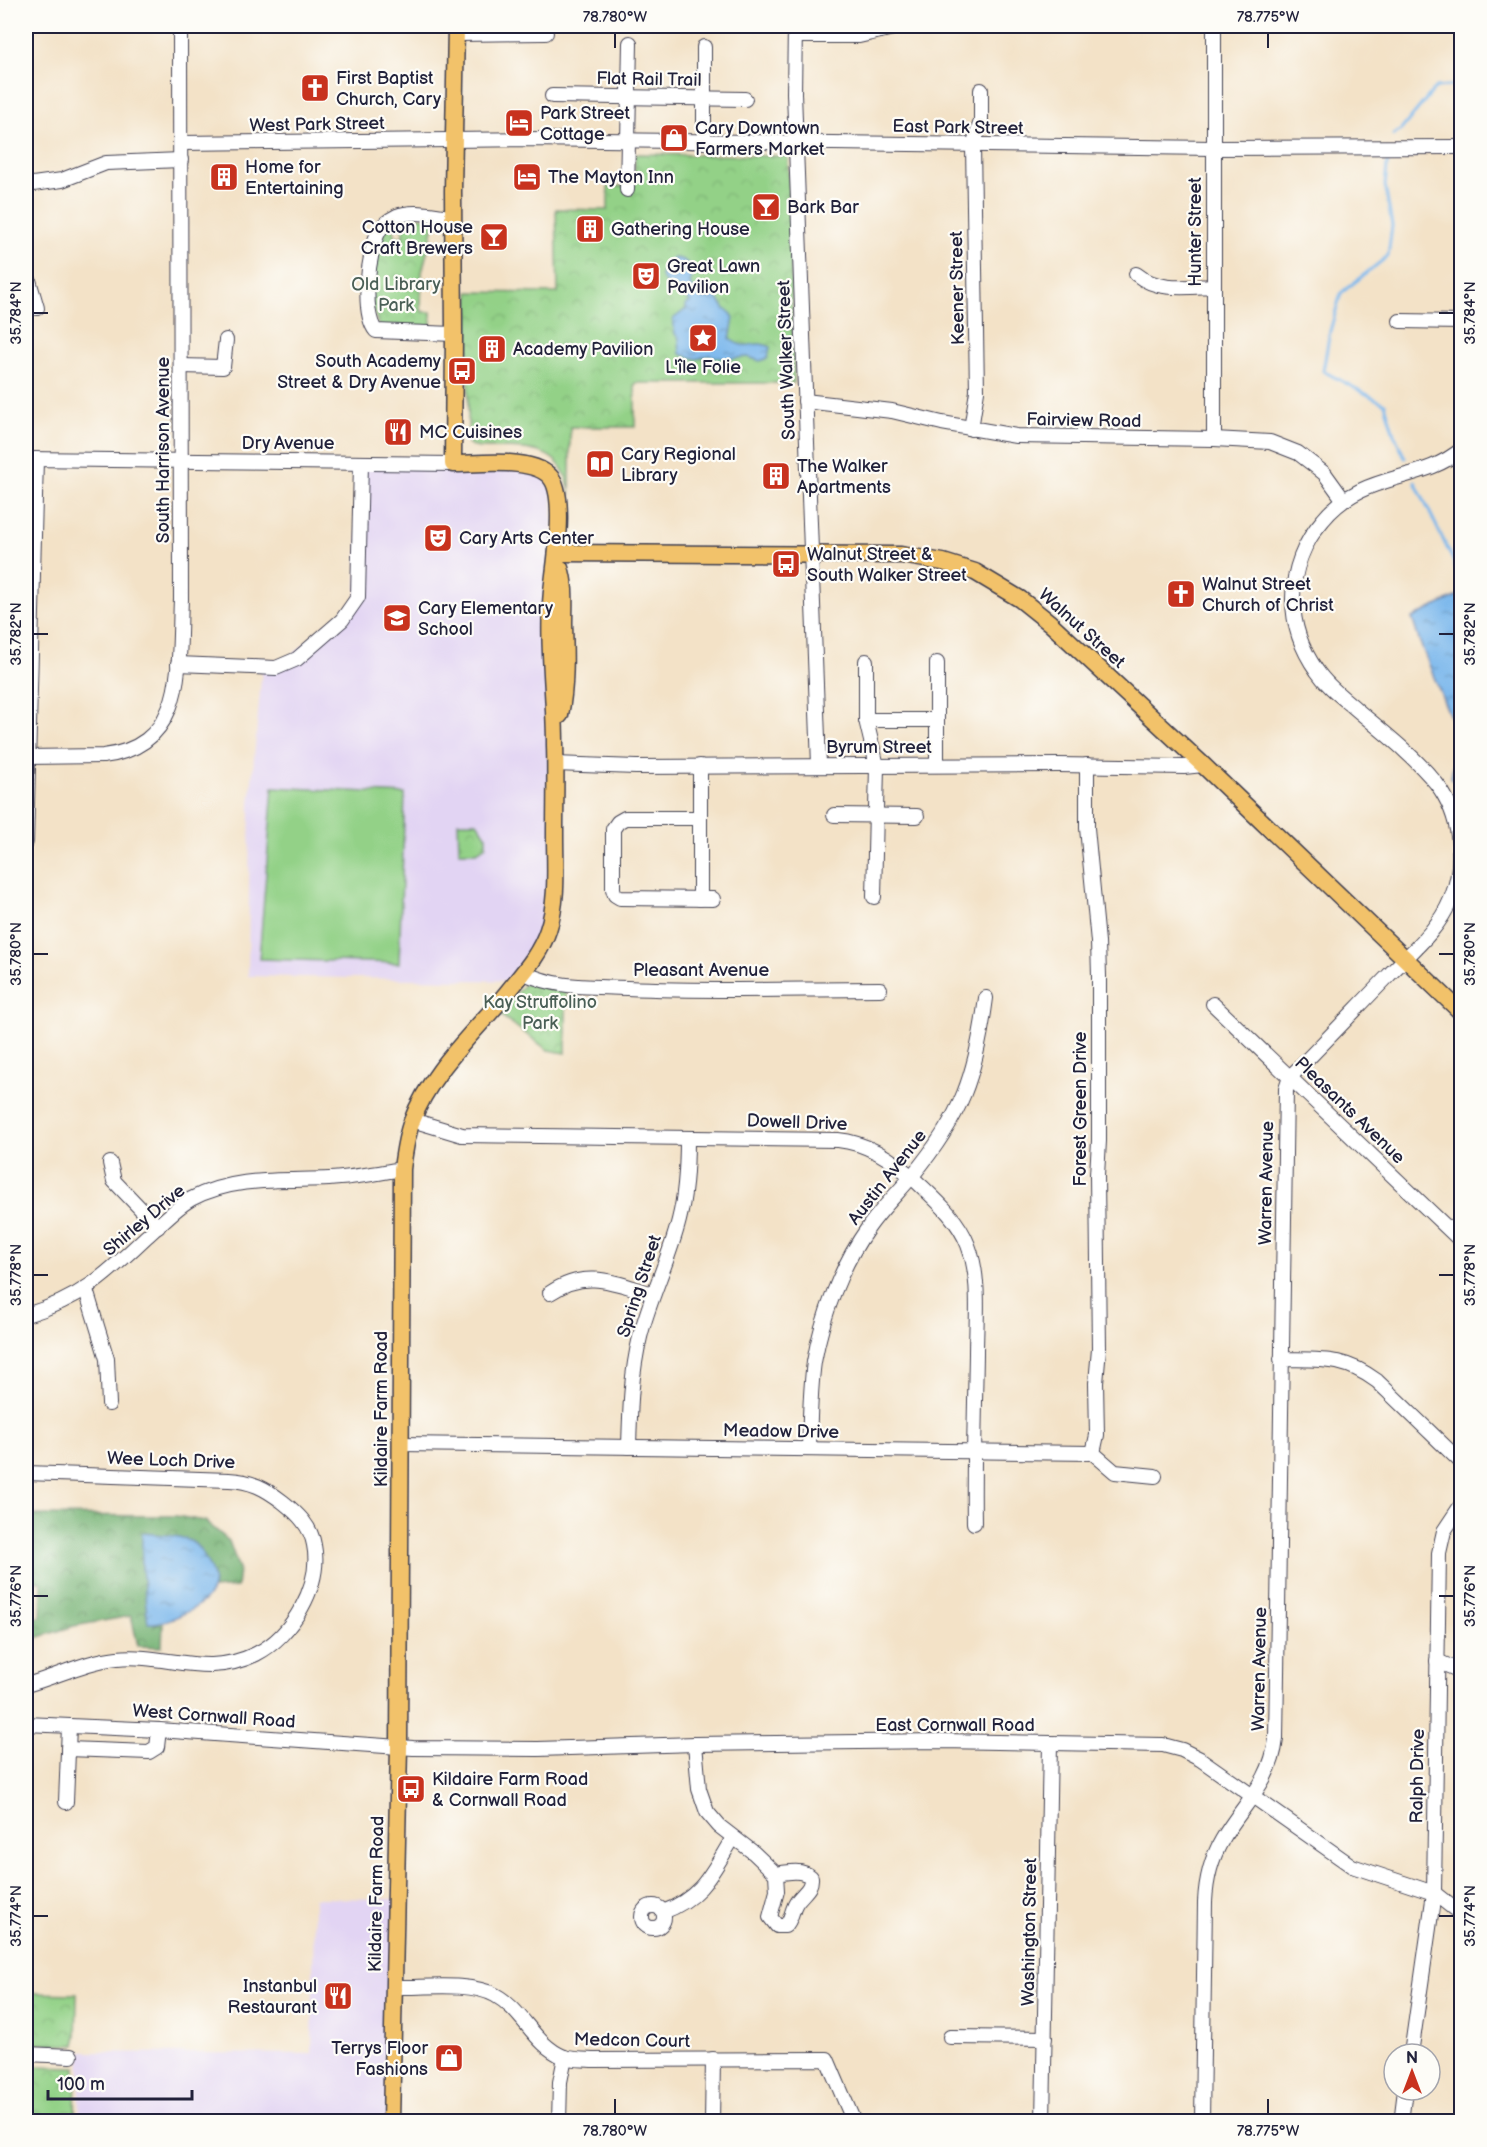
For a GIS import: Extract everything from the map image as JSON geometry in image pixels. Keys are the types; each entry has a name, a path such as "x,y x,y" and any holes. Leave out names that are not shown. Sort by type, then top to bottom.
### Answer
{"main road":[{"path":"453,464 456,30"},
{"name":"Dry Avenue","path":"453,464 525,464 533,465 547,473"},
{"name":"Kildaire Farm Road","path":"391,2121 399,1747 402,1169 406,1140 412,1120 425,1094 442,1070 524,973 542,945 555,899 555,744 551,650 552,600 557,556 558,493 547,473"},
{"name":"Walnut Street","path":"557,556 901,555 926,558 975,572 989,579 1011,592 1050,623 1203,765 1461,1013"}],"street":[{"name":"South Harrison Avenue","path":"27,757 103,756 125,752 142,744 159,729 168,713 174,691 182,599 180,26"},
{"path":"795,31 859,36 902,26"},
{"name":"Hunter Street","path":"1214,26 1214,439"},
{"path":"456,30 546,33"},
{"name":"South Walker Street","path":"795,31 795,143 819,765"},
{"path":"627,190 630,43"},
{"path":"704,47 704,142"},
{"name":"Keener Street","path":"971,429 977,391 973,146 981,121 981,90"},
{"name":"Flat Rail Trail","path":"552,96 745,99"},
{"name":"West Park Street","path":"181,143 454,140"},
{"name":"East Park Street","path":"454,140 1213,148 1461,147"},
{"path":"26,185 62,180 95,166 112,162 181,160"},
{"path":"453,217 405,214 382,226 377,234 367,277 370,324 376,331 454,334"},
{"path":"26,270 37,308"},
{"path":"1136,274 1147,282 1163,287 1213,286"},
{"path":"1400,321 1461,322"},
{"path":"181,366 223,367 226,340"},
{"name":"Fairview Road","path":"805,400 883,410 1016,436 1258,440 1290,449 1305,458 1325,474 1343,499"},
{"path":"1290,1077 1437,924 1455,888 1461,857 1455,822 1437,784 1420,765 1335,691 1317,672 1305,651 1299,637 1293,608 1293,590 1303,551 1314,531 1343,499 1369,485 1439,464 1461,449"},
{"path":"26,842 31,459"},
{"name":"Dry Avenue","path":"31,459 453,464"},
{"path":"178,664 276,668 297,659 342,620 358,597 361,463"},
{"path":"866,661 866,720 877,766 874,897"},
{"path":"937,663 937,765"},
{"path":"866,720 937,720"},
{"name":"Byrum Street","path":"555,764 1184,767 1203,765"},
{"name":"Forest Green Drive","path":"1087,765 1087,828 1099,976 1097,1175 1099,1349 1096,1383 1097,1435 1093,1453"},
{"path":"700,766 700,818 706,899 620,898 615,895 613,889 614,829 618,822 625,818 700,818"},
{"path":"834,815 918,816"},
{"name":"Pleasant Avenue","path":"524,973 548,983 573,987 699,990 880,989"},
{"name":"Austin Avenue","path":"809,1449 814,1361 828,1310 854,1251 868,1227 912,1176 943,1135 961,1103 976,1062 986,998"},
{"name":"Pleasants Avenue","path":"1213,1004 1461,1242"},
{"name":"Warren Avenue","path":"1202,2121 1206,1888 1218,1848 1272,1763 1276,1739 1285,1100 1290,1077"},
{"name":"Dowell Drive","path":"412,1120 462,1135 849,1141 884,1155 912,1176 954,1219 964,1235 973,1262 976,1302 974,1523"},
{"name":"Spring Street","path":"629,1447 633,1371 640,1336 673,1243 682,1209 687,1179 687,1138"},
{"path":"110,1163 114,1181 158,1227"},
{"name":"Shirley Drive","path":"26,1315 54,1306 86,1290 109,1273 190,1200 222,1186 256,1181 332,1179 402,1169"},
{"path":"550,1293 563,1284 578,1279 593,1279 607,1280 653,1294"},
{"path":"86,1290 107,1359 109,1404"},
{"path":"1281,1359 1344,1362 1365,1372 1461,1463"},
{"name":"Meadow Drive","path":"400,1444 1093,1453"},
{"path":"1093,1453 1115,1472 1155,1476"},
{"name":"Wee Loch Drive","path":"26,1473 229,1480 252,1483 269,1491 301,1517 314,1542 315,1553 313,1574 299,1614 281,1636 257,1654 231,1663 210,1666 139,1658 115,1658 26,1685"},
{"name":"Ralph Drive","path":"1413,2042 1434,1893 1440,1542 1449,1521 1461,1504"},
{"path":"1437,1661 1458,1670 1461,1674"},
{"name":"West Cornwall Road","path":"26,1724 159,1730 399,1747"},
{"path":"66,1802 69,1726"},
{"path":"68,1749 149,1752 158,1747 159,1730"},
{"name":"East Cornwall Road","path":"399,1747 538,1749 695,1744 942,1741 1153,1744 1172,1747 1200,1759 1352,1866 1434,1893 1461,1915"},
{"name":"Washington Street","path":"1043,2121 1050,1743"},
{"path":"695,1744 699,1789 704,1807 714,1821 776,1874"},
{"path":"663,1912 686,1902 696,1893 707,1881 733,1838"},
{"name":"Medcon Court","path":"393,1987 458,1988 489,1992 510,2005 543,2042 565,2057 592,2060 827,2058 854,2121"},
{"path":"950,2037 1045,2038"},
{"path":"26,2054 71,2056"},
{"path":"560,2121 560,2082 565,2057"},
{"path":"712,2059 712,2121"},
{"path":"1401,2121 1403,2102"}],"shaded area":[{"path":"361,463 525,464 552,480 555,899 517,981 248,976 250,804 262,669 276,668 356,601"},
{"path":"314,1898 396,1899 391,2121 79,2122 81,2052 312,2054"}],"green space":[{"path":"635,154 788,156 794,383 635,383 635,427 570,427 570,496 567,480 561,467 543,453 518,448 478,448 468,443 469,292 558,293 556,209 608,210 608,186 634,186"},
{"name":"Old Library Park","path":"407,217 436,218 422,272 421,307 422,312 431,312 431,331 380,330 371,303 371,287 382,232 390,226 394,228 395,236 403,237 403,223"},
{"path":"273,787 405,794 399,963 259,959"},
{"path":"458,822 477,822 486,835 486,846 477,852 459,852"},
{"name":"Kay Struffolino Park","path":"525,983 566,991 566,1053 548,1050 499,1014"},
{"path":"26,1515 176,1516 205,1521 229,1541 239,1569 237,1587 213,1589 214,1582 142,1558 154,1624 163,1623 162,1647 138,1646 131,1616 74,1626 27,1641 28,1618 41,1617 42,1583 33,1579 33,1554 26,1540"},
{"path":"30,1993 77,1994 76,2045 30,2044"},
{"path":"29,2066 76,2067 75,2121 30,2121"}],"water":[{"path":"674,258 690,266 690,284 702,299 716,296 725,309 731,313 734,318 730,339 742,345 760,344 770,347 768,358 760,361 748,357 725,359 709,355 697,359 680,354 679,338 675,334 673,319 686,309 686,304 690,301 679,292 681,292 679,289 666,284 661,276 666,263"},
{"path":"1461,594 1461,791 1451,778 1456,749 1453,724 1412,618"},
{"path":"142,1533 181,1538 197,1546 209,1566 213,1580 210,1594 203,1601 185,1613 165,1621 148,1623 142,1568"}],"waterway":[{"path":"1393,135 1400,131 1436,87 1462,85"},
{"path":"1388,157 1385,185 1392,226 1388,256 1341,293 1330,331 1323,371 1385,404 1394,434 1405,458"},
{"path":"1415,482 1453,560 1462,584"}],"place":[{"name":"First Baptist Church, Cary","path":"315,88"},
{"name":"Park Street Cottage","path":"519,123"},
{"name":"Cary Downtown Farmers Market","path":"674,138"},
{"name":"Home for Entertaining","path":"224,177"},
{"name":"The Mayton Inn","path":"527,177"},
{"name":"Bark Bar","path":"766,207"},
{"name":"Gathering House","path":"590,229"},
{"name":"Cotton House Craft Brewers","path":"494,237"},
{"name":"Great Lawn Pavilion","path":"646,276"},
{"name":"L'île Folie","path":"703,338"},
{"name":"Academy Pavilion","path":"492,349"},
{"name":"South Academy Street & Dry Avenue","path":"462,371"},
{"name":"MC Cuisines","path":"398,432"},
{"name":"Cary Regional Library","path":"600,464"},
{"name":"The Walker Apartments","path":"776,476"},
{"name":"Cary Arts Center","path":"438,538"},
{"name":"Walnut Street & South Walker Street","path":"786,564"},
{"name":"Walnut Street Church of Christ","path":"1181,594"},
{"name":"Cary Elementary School","path":"397,618"},
{"name":"Kildaire Farm Road & Cornwall Road","path":"411,1789"},
{"name":"Instanbul Restaurant","path":"338,1996"},
{"name":"Terrys Floor Fashions","path":"449,2058"}]}
